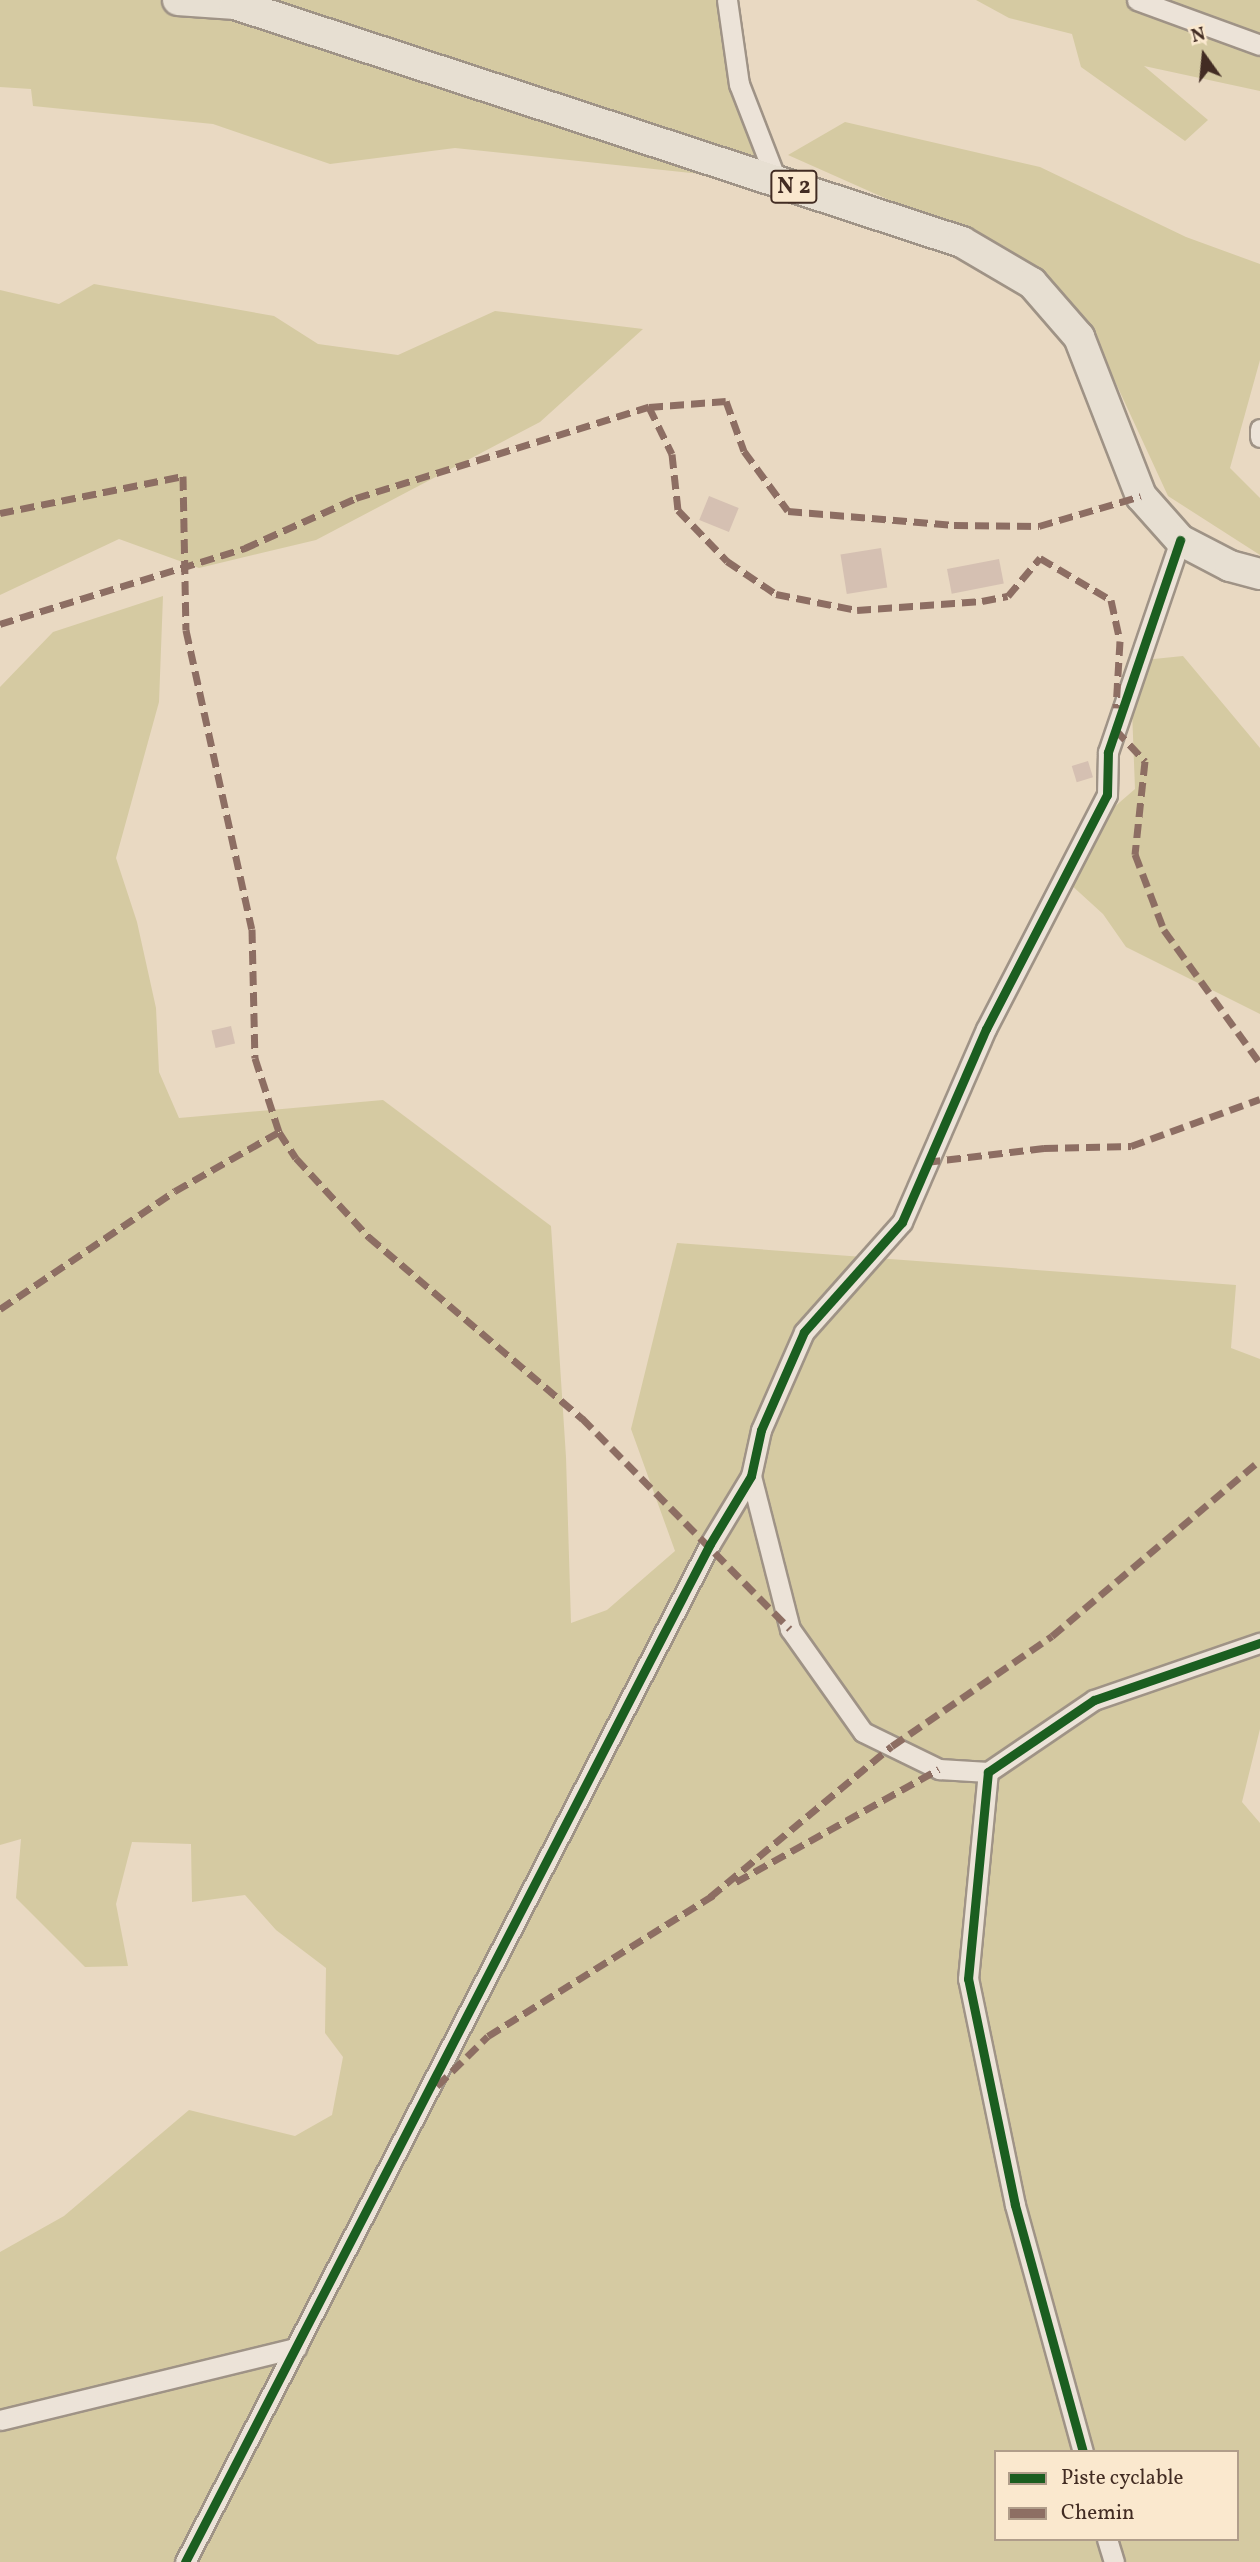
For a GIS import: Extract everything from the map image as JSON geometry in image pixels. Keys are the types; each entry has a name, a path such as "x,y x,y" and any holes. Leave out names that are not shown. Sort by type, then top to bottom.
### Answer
{"main road":[{"name":"N 2","path":"178,0 235,4 962,242 1032,283 1079,337 1141,496 1180,540 1230,566 1260,574"}],"street":[{"path":"727,0 739,85 777,181"},
{"path":"1137,0 1260,45"},
{"path":"1260,429 1260,437"},
{"path":"185,2562 710,1544 751,1476 761,1430 804,1332 902,1222 986,1029 1107,795 1108,752 1180,540"},
{"path":"751,1476 790,1629 863,1732 939,1769 988,1772 1094,1700 1260,1643"},
{"path":"988,1772 968,1979 1015,2205 1082,2450"},
{"path":"0,2420 296,2348"},
{"path":"1108,2541 1114,2562"}],"shaded area":[{"path":"0,0 736,0 739,84 777,182 455,148 330,164 213,124 33,106 31,89 0,87"},
{"path":"976,0 1260,0 1260,91 1144,66 1208,120 1185,141 1081,67 1072,34 1009,18"},
{"path":"845,122 1040,167 1186,237 1260,264 1260,360 1230,468 1260,498 1260,555 1168,496 1089,325 1033,264 788,155"},
{"path":"94,284 274,316 318,344 398,355 495,311 643,329 540,422 316,540 199,568 119,539 0,595 0,290 59,304"},
{"path":"163,596 159,702 116,858 137,922 156,1008 159,1072 179,1118 383,1100 551,1226 566,1457 571,1623 607,1610 675,1551 631,1429 677,1243 1236,1285 1231,1348 1260,1359 1260,1729 1242,1802 1260,1823 1260,2562 0,2562 0,2252 64,2216 189,2110 295,2136 332,2115 343,2057 325,2033 326,1968 276,1930 245,1895 192,1902 191,1844 132,1842 116,1904 128,1966 85,1967 16,1898 21,1839 0,1845 0,687 53,632"},
{"path":"1183,656 1260,748 1260,1014 1126,947 1103,914 1069,883 1105,815 1135,789 1132,710 1144,660"}],"building":[{"path":"709,496 739,508 729,532 699,520"},
{"path":"881,548 887,588 847,594 841,554"},
{"path":"999,559 1004,584 952,594 947,569"},
{"path":"1088,761 1093,777 1077,782 1072,766"},
{"path":"231,1026 235,1044 216,1048 212,1030"}],"marked path":[{"path":"0,624 245,548 356,498 649,407 726,401 744,451 788,511 954,525 1039,526 1141,496"},
{"path":"649,407 672,454 678,510 727,561 776,594 857,610 982,601 1008,596 1040,558 1111,600 1120,641 1116,708"},
{"path":"0,513 183,476 186,630 252,929 255,1058 279,1132 296,1158 369,1237 582,1418 790,1629"},
{"path":"1115,729 1145,761 1135,854 1164,930 1260,1063"},
{"path":"926,1162 1044,1148 1131,1146 1260,1099"},
{"path":"0,1309 175,1191 279,1132"},
{"path":"710,1897 892,1746 1052,1636 1260,1460"},
{"path":"736,1882 939,1769"},
{"path":"437,2086 488,2036 715,1894"}],"cycle path":[{"path":"185,2562 710,1544 751,1476 761,1430 804,1332 902,1222 986,1029 1107,795 1108,752 1180,540"},
{"path":"1082,2450 1015,2205 968,1979 988,1772 1094,1700 1260,1643"}]}
